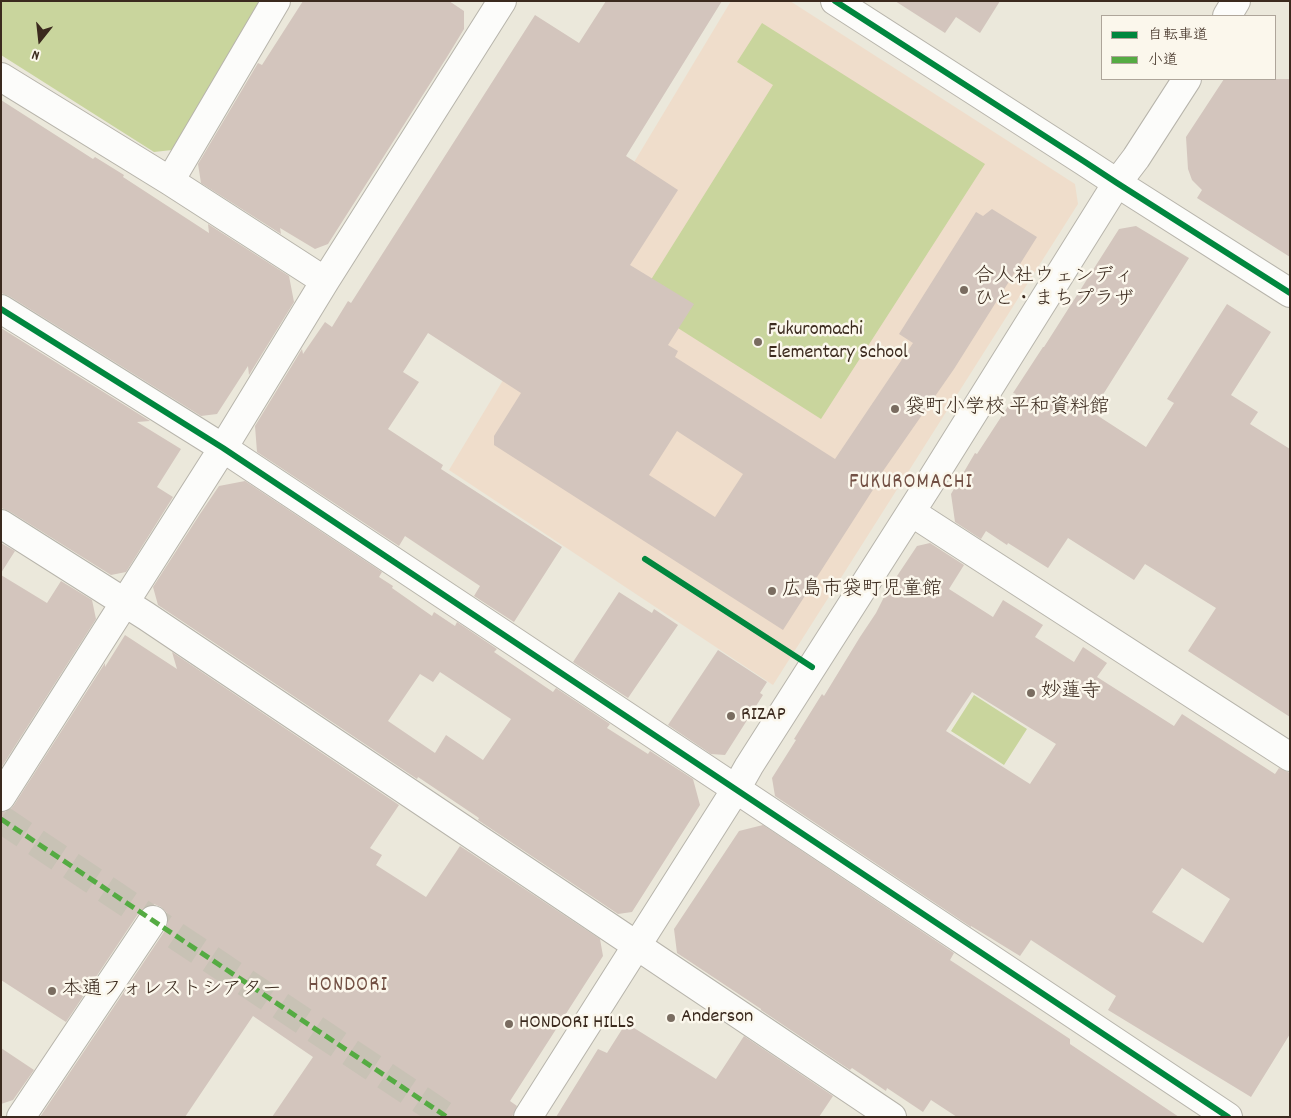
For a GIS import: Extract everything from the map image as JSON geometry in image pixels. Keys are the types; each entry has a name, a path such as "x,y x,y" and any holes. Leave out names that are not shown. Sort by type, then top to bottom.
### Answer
{"street":[{"path":"170,181 276,1"},
{"path":"835,1 1290,293"},
{"path":"1228,15 1236,1"},
{"path":"1,797 223,448 492,5"},
{"path":"1,77 170,181 325,280"},
{"path":"528,1117 638,946 749,766 1117,183 1136,158 1186,80"},
{"path":"1,309 223,448 1228,1117"},
{"path":"910,512 1290,757"},
{"path":"1,524 125,602 892,1117"},
{"path":"22,1117 153,920"}],"shaded area":[{"name":"Fukuromachi Elementary School","path":"731,1 790,1 1075,184 1078,204 773,685 449,470"}],"green space":[{"path":"1,1 260,1 172,150 154,152 1,55"},
{"path":"762,23 985,164 821,419 637,302 773,85 737,62"},
{"path":"974,695 1027,729 1004,765 951,731"}],"building":[{"path":"303,1 449,1 464,11 464,29 447,57 328,244 315,249 280,228 281,234 201,183 198,164 258,63 262,65"},
{"path":"606,1 722,1 626,156 678,190 630,265 694,304 668,345 678,351 675,357 835,459 913,343 899,334 976,212 983,216 992,209 1037,237 954,369 874,484 876,485 783,630 494,445 494,436 521,393 428,333 403,372 419,382 388,429 443,465 441,469 562,547 514,622 474,596 480,586 405,536 399,546 257,452 255,426 302,349 303,354 325,322 332,327 348,301 351,303 535,15 579,43","holes":["677,431 743,474 715,517 649,475"]},
{"path":"895,1 1000,1 980,33 956,17 945,33"},
{"path":"1290,79 1290,257 1197,198 1202,190 1192,180 1188,169 1186,137 1223,80"},
{"path":"1,100 93,159 95,157 124,175 123,177 209,233 208,224 289,276 294,302 249,375 248,366 217,414 201,416 9,296 1,293"},
{"path":"1136,226 1189,258 1092,412 1146,447 1174,403 1167,399 1227,304 1271,332 1231,395 1258,412 1250,424 1290,449 1290,717 1188,651 1216,608 1145,564 1134,580 1068,538 1048,568 986,531 981,539 955,522 951,494 975,453 977,454 1016,394 1013,393 1119,229"},
{"path":"1,328 150,421 137,422 181,449 157,487 173,497 126,572 111,575 9,511 1,508"},
{"path":"245,481 382,572 379,577 432,616 434,612 455,626 457,622 497,649 494,652 553,692 556,688 610,724 607,728 648,754 650,751 693,779 700,805 632,912 618,914 478,820 479,818 418,777 417,779 158,605 153,587 219,486","holes":["440,672 511,719 483,760 446,735 435,753 388,721 420,674 433,682"]},
{"path":"1,543 15,551 1,573"},
{"path":"930,543 964,565 949,589 993,617 1003,600 1043,625 1035,637 1074,662 1083,647 1107,663 1097,677 1174,726 1182,714 1275,774 1279,768 1290,773 1290,1034 1251,1097 1108,1010 1116,996 1031,940 1020,956 971,927 775,796 772,778 796,740 794,739 822,694 824,696 876,613 887,591 917,546","holes":["972,692 1056,744 1030,784 946,731","1182,868 1230,899 1203,943 1152,912"]},
{"path":"1,575 47,603 61,581 92,600 96,619 1,768"},
{"path":"619,592 652,613 654,609 678,625 628,698 573,662"},
{"path":"125,635 177,669 172,652 399,805 370,848 382,855 376,865 426,897 460,846 600,939 603,956 510,1101 517,1106 512,1117 272,1117 313,1057 253,1016 185,1117 40,1117 166,929 168,922 167,913 161,907 154,904 146,906 140,911 66,1022 1,980 1,812 9,811 14,805"},
{"path":"718,650 767,682 760,693 763,695 725,755 711,754 668,725"},
{"path":"763,825 954,953 950,960 1070,1039 1070,1044 1179,1117 957,1117 931,1100 923,1112 887,1088 886,1091 852,1068 850,1070 677,953 674,929 739,831"},
{"name":"Anderson","path":"626,1023 716,1079 744,1036 833,1096 819,1117 556,1117 598,1049 607,1053"},
{"path":"1,1048 34,1070 13,1100 1,1104"}],"tunnel":[{"path":"1,819 447,1117"}],"marked path":[{"path":"1,819 447,1117"}],"cycle path":[{"path":"835,1 1290,293"},
{"path":"1,309 223,448 1228,1117"},
{"path":"645,559 812,667"}],"place":[{"name":"合人社ウェンディ ひと・まちプラザ","path":"964,290"},
{"name":"Fukuromachi Elementary School","path":"758,342"},
{"name":"袋町小学校 平和資料館","path":"895,409"},
{"name":"広島市袋町児童館","path":"772,591"},
{"name":"妙蓮寺","path":"1031,693"},
{"name":"RIZAP","path":"731,716"},
{"name":"本通フォレストシアター","path":"52,991"},
{"name":"Anderson","path":"671,1018"},
{"name":"HONDORI HILLS","path":"509,1024"}],"district":[{"name":"FUKUROMACHI","path":"911,484"},
{"name":"HONDORI","path":"348,987"}]}
